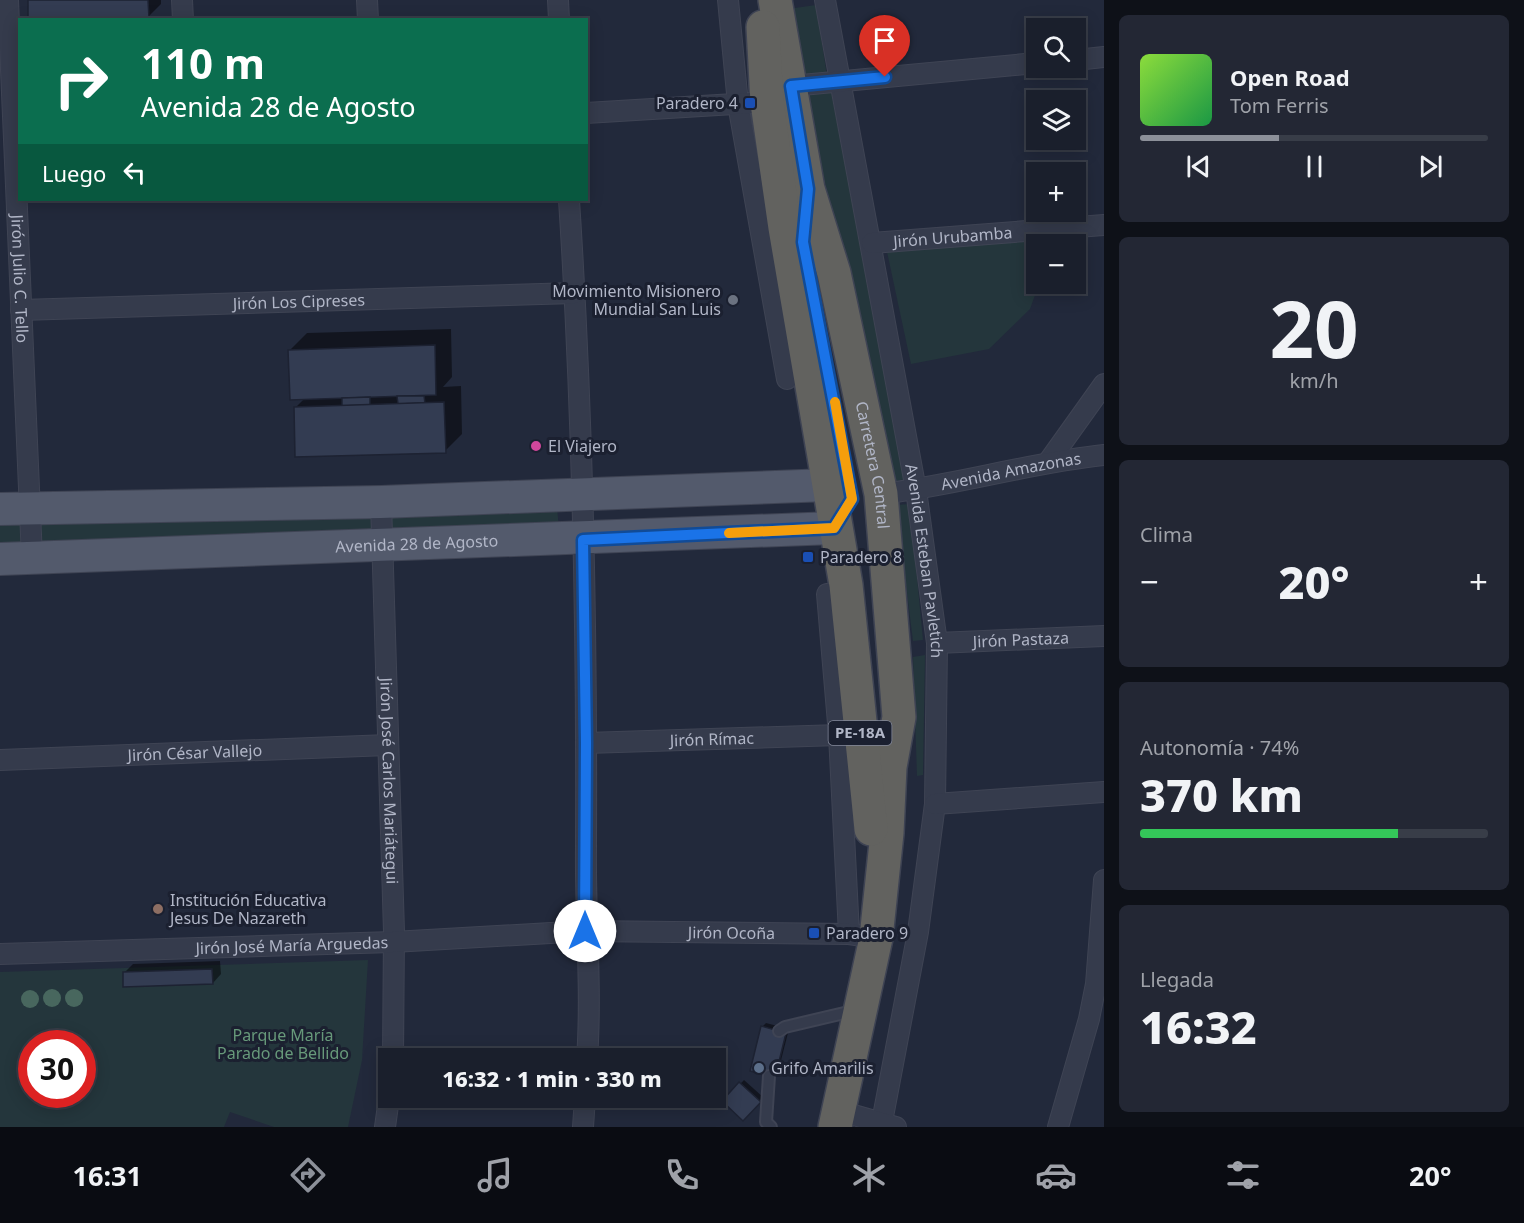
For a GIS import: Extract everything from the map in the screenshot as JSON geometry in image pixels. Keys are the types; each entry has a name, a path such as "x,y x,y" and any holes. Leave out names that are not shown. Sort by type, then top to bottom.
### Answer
{"highway":[{"name":"Carretera Central","path":"777,1 765,98 854,492 899,717 890,767 887,833 862,936"},
{"name":"Carretera Central","path":"765,98 808,189 834,273 854,492 834,528 846,585 872,841 862,936 861,1009 837,1119"}],"main road":[{"path":"15,508 854,492"},
{"name":"Avenida 28 de Agosto","path":"0,559 583,540 834,528"}],"street":[{"name":"Jirón Julio C. Tello","path":"8,0 11,125 21,310 15,508 32,558"},
{"path":"182,0 183,18"},
{"path":"367,0 368,18"},
{"path":"558,0 559,18"},
{"path":"728,0 765,98 787,379"},
{"name":"Avenida Esteban Pavletich","path":"825,0 872,243 916,490 937,643 934,804 918,932 887,1126"},
{"path":"1086,59 1104,57"},
{"path":"588,113 765,98 841,81 1026,64"},
{"path":"568,201 575,293 582,496 586,743 585,931 591,1003 589,1048"},
{"name":"Jirón Urubamba","path":"872,243 1104,225"},
{"name":"Jirón Los Cipreses","path":"21,310 575,293"},
{"path":"1049,461 1104,384"},
{"name":"Avenida Amazonas","path":"854,492 916,490 1049,461 1104,455"},
{"name":"Jirón José Carlos Mariátegui","path":"381,502 393,942 393,1048"},
{"path":"827,594 839,735 862,936"},
{"name":"Jirón Pastaza","path":"937,643 1104,636"},
{"name":"Jirón Rímac","path":"586,743 839,735"},
{"name":"Jirón César Vallejo","path":"0,760 388,745"},
{"path":"934,804 1104,792"},
{"path":"1058,1127 1097,1021 1096,984 1104,880"},
{"name":"Jirón Ocoña","path":"585,931 862,936"},
{"name":"Jirón José María Arguedas","path":"0,954 393,942 585,931"},
{"path":"385,1127 388,1108"},
{"path":"583,1127 584,1108"},
{"path":"837,1119 887,1126"}],"lane":[{"path":"780,1031 785,1027 861,1009"},
{"path":"769,1076 766,1122 771,1127"}],"green space":[{"path":"816,5 827,76 803,79 788,9"},
{"path":"831,91 907,479 890,482 806,95"},
{"path":"1026,236 1026,294 1035,294 1030,309 989,349 911,364 886,247"},
{"path":"910,504 923,640 913,641 896,505"},
{"path":"557,507 559,529 391,535 391,513"},
{"path":"374,513 374,537 42,543 41,520"},
{"path":"0,520 20,520 21,544 0,545"},
{"path":"925,655 923,775 917,776 913,657"},
{"name":"Parque María Parado de Bellido","path":"368,960 362,1060 348,1127 274,1127 230,1112 224,1127 0,1127 0,972"}],"building":[{"path":"28,0 148,0 149,18 28,18"},
{"path":"435,345 436,395 290,400 288,350"},
{"path":"397,396 424,396 425,403 398,404"},
{"path":"370,397 370,405 342,406 342,398"},
{"path":"444,402 446,453 295,457 294,407"},
{"path":"212,969 213,984 123,987 123,972"},
{"path":"761,1026 786,1033 775,1078 750,1071"},
{"path":"739,1082 761,1102 743,1121 726,1105 726,1097"}],"slow traffic":[{"path":"729,533 834,528 852,499 835,402"}],"place":[{"name":"Paradero 4","path":"750,103"},
{"name":"Movimiento Misionero Mundial San Luis","path":"733,300"},
{"name":"El Viajero","path":"536,446"},
{"name":"Paradero 8","path":"808,557"},
{"name":"Institución Educativa Jesus De Nazareth","path":"158,909"},
{"name":"Paradero 9","path":"814,933"},
{"name":"Grifo Amarilis","path":"759,1068"}],"route":[{"path":"585,931 586,743 583,540 834,528 852,499 833,387 803,242 808,189 791,86 885,77"}]}
